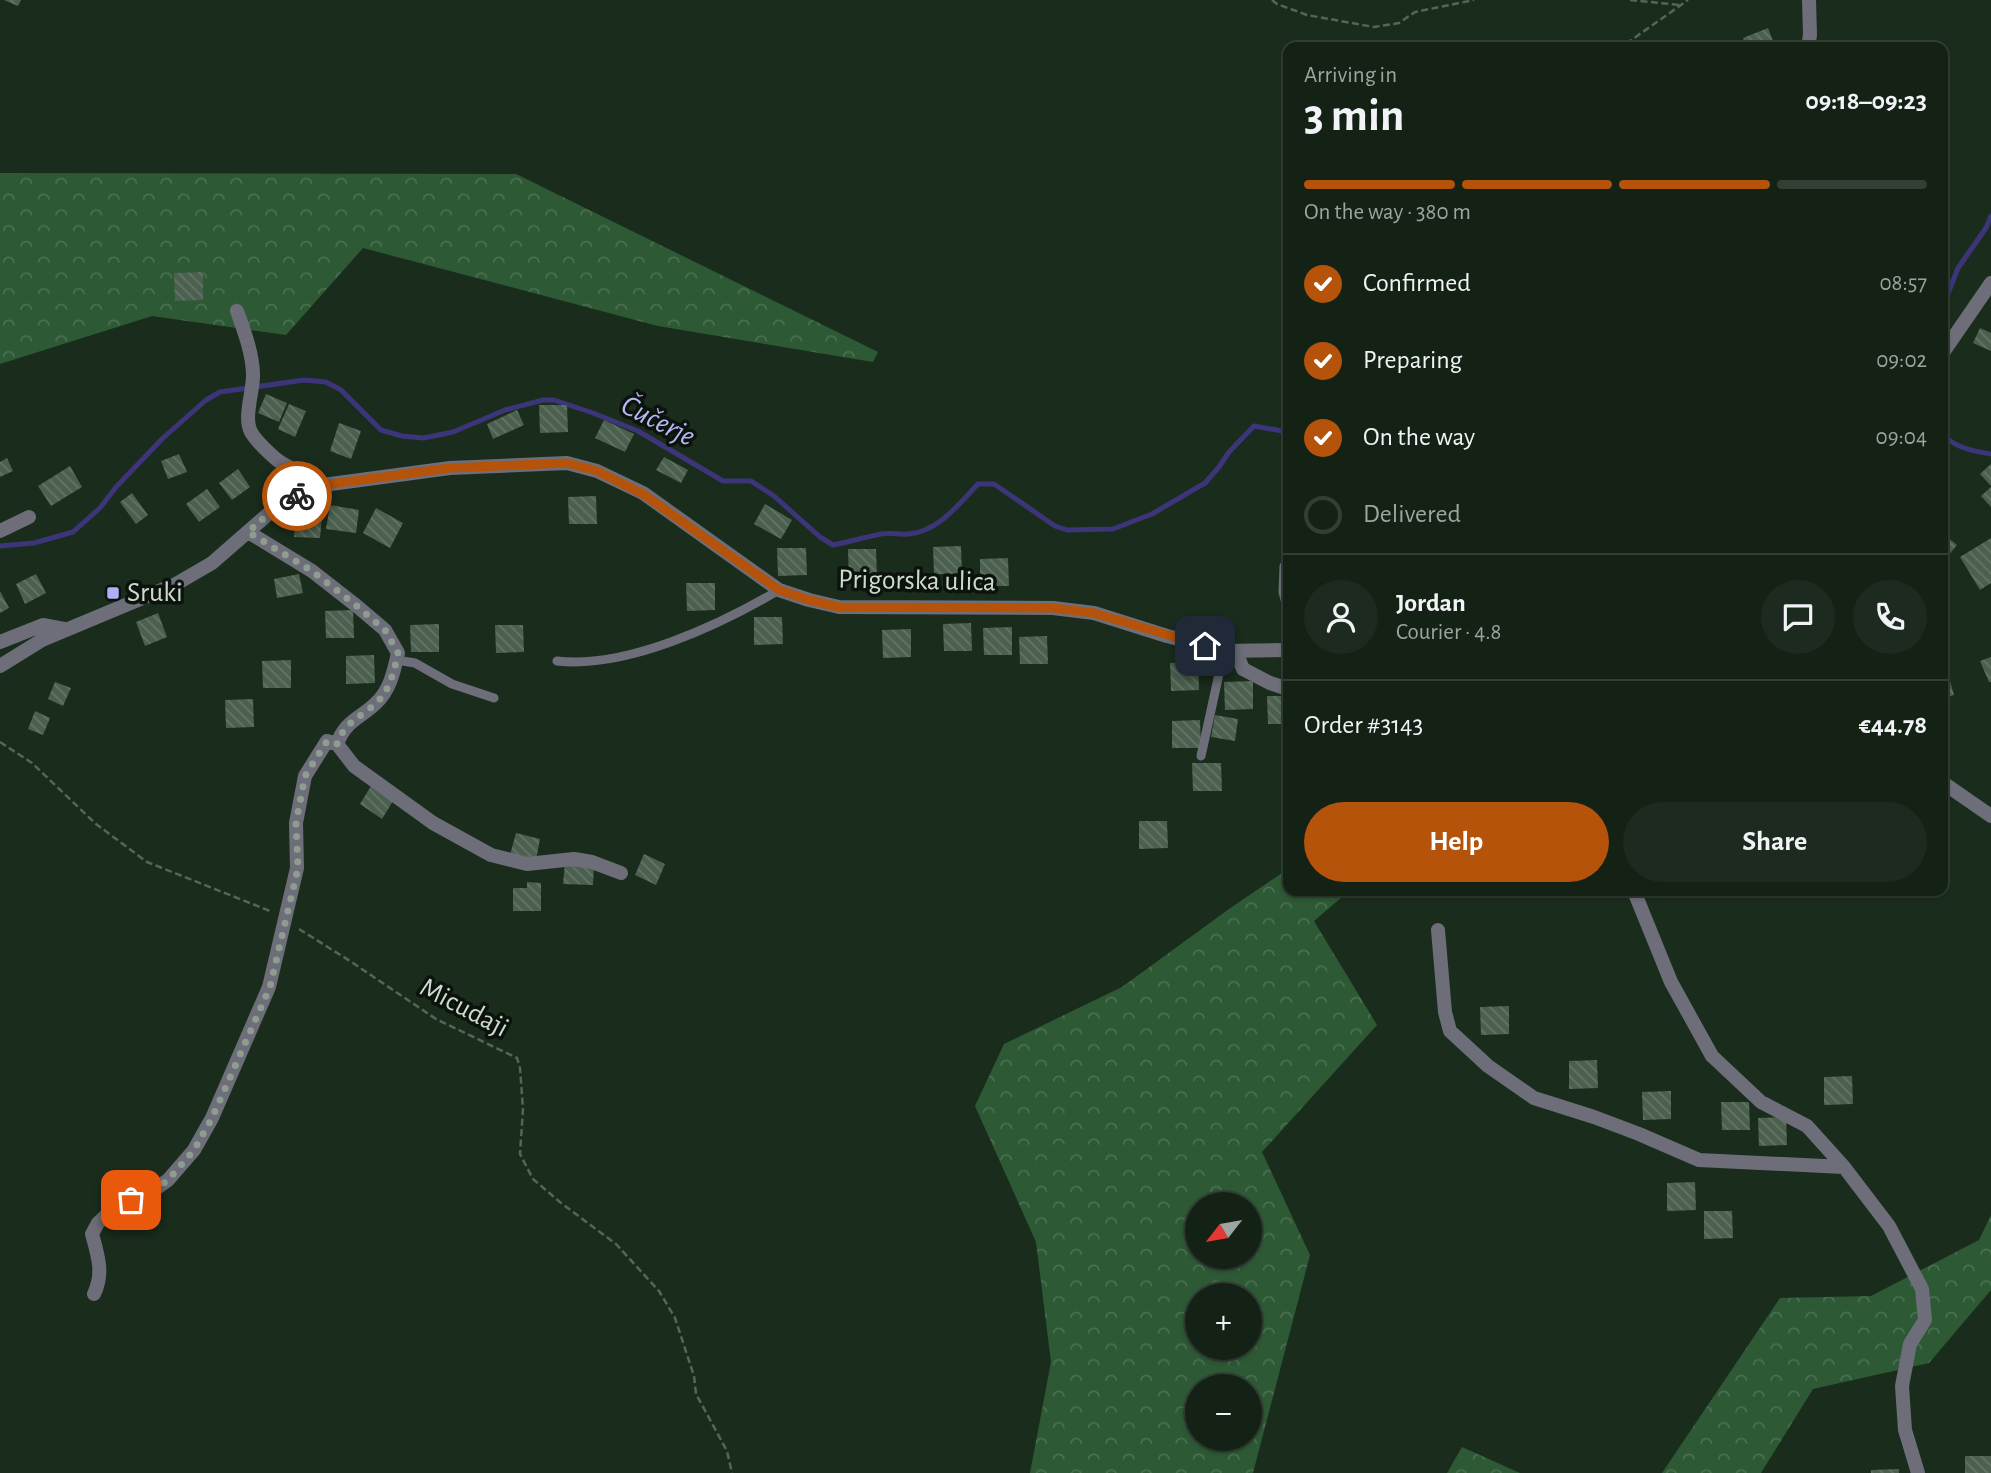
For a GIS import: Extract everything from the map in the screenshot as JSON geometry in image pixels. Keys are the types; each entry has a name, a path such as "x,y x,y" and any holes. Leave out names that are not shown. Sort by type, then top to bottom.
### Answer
{"street":[{"path":"1809,0 1809,42"},
{"path":"1948,345 1991,283"},
{"path":"237,311 249,344 252,365 252,393 248,412 250,431 278,461 303,474 312,489"},
{"name":"Prigorska ulica","path":"0,666 42,640 176,584 212,563 282,502 312,489 333,483 450,468 567,463 597,471 643,494 779,590 809,600 839,607 1053,608 1094,613 1167,636 1230,651 1283,650"},
{"path":"0,531 29,517"},
{"path":"248,532 312,571 376,622 385,630 398,653 393,677 378,702 342,731 337,744"},
{"path":"0,642 43,625 66,629"},
{"path":"1230,651 1243,669 1283,687"},
{"path":"94,1294 101,1280 92,1234 98,1223 115,1207 148,1194 168,1180 194,1150 212,1118 270,987 298,868 296,823 305,776 327,741 337,744 355,766 433,822 491,855 527,864 574,859 592,862 621,873"},
{"path":"1948,786 1991,816"},
{"path":"1636,896 1671,982 1712,1056 1761,1102 1807,1126 1844,1167 1889,1226 1922,1289 1925,1320 1910,1344 1902,1386 1905,1430 1918,1473"},
{"path":"1438,930 1445,1012 1450,1031 1488,1066 1534,1098 1594,1117 1699,1160 1844,1167"}],"lane":[{"path":"556,661 589,662 640,652 709,627 779,590"},
{"path":"1201,757 1230,651"},
{"path":"396,660 415,663 453,684 494,698"}],"path":[{"path":"1272,0 1307,15 1374,27 1399,23 1415,12 1474,0"},
{"path":"1630,0 1680,5"},
{"path":"1628,42 1688,0"},
{"path":"1948,301 1952,302"},
{"name":"Micudaji","path":"0,742 32,763 96,824 148,862 267,910 350,961 436,1019 517,1058 523,1109 520,1154 533,1179 616,1244 659,1290 675,1318 694,1376 696,1394 727,1451 732,1473"}],"green space":[{"path":"0,173 516,174 878,352 873,362 658,326 363,248 286,335 152,316 0,364"},
{"path":"1283,872 1283,896 1343,896 1314,921 1377,1025 1262,1152 1310,1255 1262,1439 1262,1374 1185,1374 1185,1451 1259,1451 1253,1473 1030,1473 1051,1362 1036,1242 975,1106 1004,1044 1122,987"},
{"path":"1991,1215 1991,1290 1929,1363 1813,1389 1761,1473 1662,1473 1780,1298 1871,1296 1979,1240"},
{"path":"1462,1447 1520,1473 1447,1473"}],"building":[{"path":"4,0 21,0 18,6"},
{"path":"1768,28 1773,41 1744,42 1743,38"},
{"path":"203,272 203,300 175,301 174,273"},
{"path":"1980,328 1991,333 1991,351 1973,343"},
{"path":"266,394 287,403 279,422 258,413"},
{"path":"289,404 306,411 295,437 278,429"},
{"path":"539,405 567,405 568,432 540,433"},
{"path":"517,410 524,425 493,439 487,424"},
{"path":"604,420 634,434 625,452 595,438"},
{"path":"339,423 361,431 351,459 330,451"},
{"path":"179,454 187,472 168,479 161,461"},
{"path":"664,457 688,470 681,483 656,470"},
{"path":"7,458 13,471 0,477 0,462"},
{"path":"1991,464 1991,486 1980,474"},
{"path":"70,466 82,487 51,506 38,486"},
{"path":"238,469 250,487 232,500 219,483"},
{"path":"1991,487 1991,507 1981,496"},
{"path":"207,489 220,507 199,522 186,504"},
{"path":"132,493 148,515 136,524 120,502"},
{"path":"596,496 597,524 569,524 568,497"},
{"path":"765,504 792,520 781,539 754,524"},
{"path":"330,505 359,510 356,533 326,529"},
{"path":"376,508 403,523 390,548 363,533"},
{"path":"296,513 322,515 320,538 294,537"},
{"path":"1948,538 1957,545 1948,556"},
{"path":"1991,538 1991,583 1980,590 1960,557"},
{"path":"961,546 962,574 934,574 933,547"},
{"path":"777,548 806,548 807,575 778,576"},
{"path":"848,549 876,549 877,577 849,577"},
{"path":"1008,558 1009,586 980,586 980,559"},
{"path":"36,574 46,593 25,604 16,584"},
{"path":"299,574 303,593 277,598 274,579"},
{"path":"686,583 715,583 715,610 687,611"},
{"path":"0,591 9,608 0,613"},
{"path":"353,610 354,638 326,638 325,611"},
{"path":"158,613 167,637 145,646 136,622"},
{"path":"754,617 782,617 783,644 754,645"},
{"path":"971,623 972,651 944,651 943,624"},
{"path":"439,624 439,652 411,652 410,625"},
{"path":"495,625 523,625 524,652 496,653"},
{"path":"1012,627 1012,655 984,655 983,628"},
{"path":"911,629 911,657 883,658 882,630"},
{"path":"1047,636 1048,664 1020,664 1019,637"},
{"path":"374,655 375,683 346,684 346,656"},
{"path":"1991,657 1991,682 1989,682 1980,661"},
{"path":"291,660 291,688 263,688 262,661"},
{"path":"1198,662 1199,690 1171,691 1170,663"},
{"path":"1948,674 1954,695 1948,697"},
{"path":"1253,681 1253,709 1225,710 1224,682"},
{"path":"55,682 71,688 63,706 48,699"},
{"path":"1267,696 1283,696 1283,724 1268,724"},
{"path":"253,699 254,727 226,728 225,700"},
{"path":"35,711 50,718 43,735 28,729"},
{"path":"1215,715 1238,719 1235,741 1211,737"},
{"path":"1200,720 1201,748 1172,748 1172,721"},
{"path":"1192,763 1221,763 1222,791 1193,791"},
{"path":"371,786 393,801 382,819 360,804"},
{"path":"1139,821 1167,821 1168,848 1139,849"},
{"path":"516,833 540,839 536,860 510,855"},
{"path":"644,854 665,864 656,885 635,875"},
{"path":"565,863 594,865 593,885 563,884"},
{"path":"527,882 541,883 541,911 513,911 513,888 527,888"},
{"path":"1509,1006 1509,1034 1481,1035 1480,1007"},
{"path":"1597,1060 1598,1088 1569,1089 1569,1061"},
{"path":"1852,1076 1853,1104 1824,1105 1824,1077"},
{"path":"1671,1091 1671,1119 1643,1120 1642,1092"},
{"path":"1721,1102 1749,1102 1750,1130 1722,1130"},
{"path":"1786,1117 1787,1145 1759,1146 1758,1118"},
{"path":"1695,1182 1696,1210 1667,1211 1667,1183"},
{"path":"1704,1211 1732,1211 1733,1238 1704,1239"},
{"path":"1965,1456 1991,1456 1991,1473 1965,1473"},
{"path":"1899,1469 1899,1473 1871,1473 1871,1470"}],"waterway":[{"name":"Čučerje","path":"1948,294 1958,268 1986,228 1991,216"},
{"name":"Čučerje","path":"0,546 34,543 73,532 100,508 116,487 163,438 206,400 220,392 304,380 326,382 341,390 381,430 424,438 453,432 505,410 543,400 554,400 638,431 723,481 751,481 774,496 820,537 833,545 881,534 908,534 929,528 947,516 978,484 994,484 1055,526 1067,530 1113,529 1152,514 1205,483 1254,426 1283,431"},
{"path":"1948,439 1971,450 1991,454"}],"way so far":[{"path":"131,1200 148,1194 168,1180 194,1150 212,1118 270,987 298,868 296,823 305,776 327,741 337,744 346,726 378,702 393,677 398,653 385,630 312,571 248,532 282,502 297,496"}],"place":[{"name":"Sruki","path":"113,593"}],"route":[{"path":"297,496 323,485 450,468 567,463 597,471 643,494 779,590 809,600 839,607 1053,608 1094,613 1205,646"}]}
